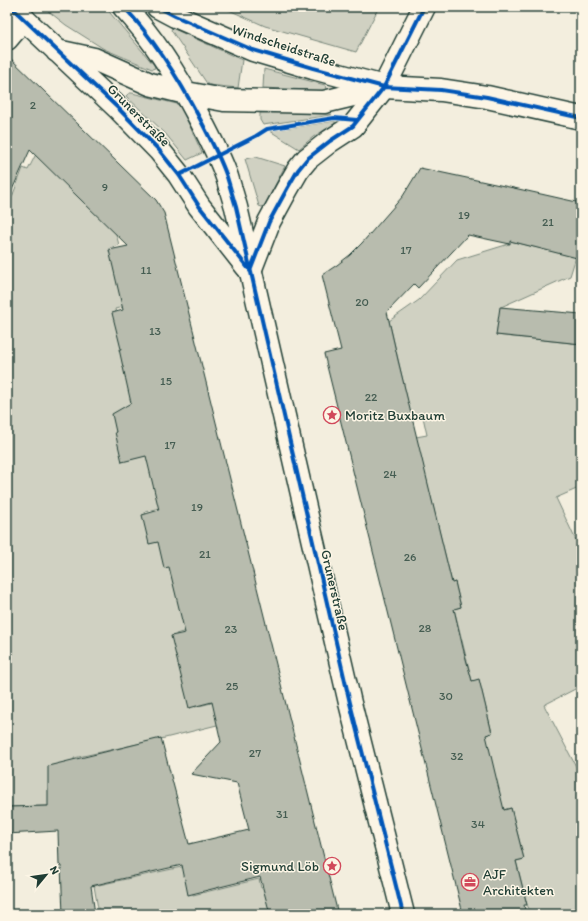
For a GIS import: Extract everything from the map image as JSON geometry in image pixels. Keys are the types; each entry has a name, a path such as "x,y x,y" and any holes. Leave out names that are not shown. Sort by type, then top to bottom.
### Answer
{"main road":[{"name":"Grunerstraße","path":"124,7 159,51 186,93 218,155 236,207 350,703 403,914"},
{"name":"Windscheidstraße","path":"158,7 175,16 254,50 384,87 441,90 487,97 581,118"},
{"path":"250,271 269,222 286,189 298,170 307,159 352,126 384,87 424,7"},
{"name":"Grunerstraße","path":"17,13 119,109 159,150 179,175 199,206 250,271"},
{"path":"7,38 17,13"},
{"name":"Windscheidstraße","path":"57,51 94,59 150,84 224,100 324,102 384,87"}],"shaded area":[{"path":"43,7 105,7 155,68 152,69 104,49 66,25"},
{"path":"222,7 379,7 356,52 265,26"},
{"path":"172,28 242,60 238,88 208,85 171,30"},
{"path":"264,69 325,85 327,87 324,91 263,88"},
{"path":"129,93 177,104 182,109 202,153 187,160 165,133 126,96"},
{"path":"282,112 332,115 263,125 260,120 260,113"},
{"path":"335,121 335,124 313,137 299,149 270,131"},
{"path":"36,154 114,226 119,245 110,248 121,291 135,304 115,309 151,453 160,508 145,512 153,542 167,539 199,627 176,634 195,707 219,701 225,723 74,758 81,805 7,807 7,210 23,168 28,170"},
{"path":"256,157 285,166 265,205 262,207 259,206 245,159"},
{"path":"510,241 576,257 570,276 501,307 496,335 581,344 581,487 556,498 581,551 581,686 544,705 581,776 581,914 532,914 527,905 516,861 524,859 511,808 503,810 485,735 492,733 479,680 472,681 454,609 461,607 455,582 452,583 416,437 427,435 423,417 412,420 389,321 419,300 457,260 509,244"},
{"path":"186,866 193,895 259,879 261,888 272,886 274,914 99,914 94,886"}],"building":[{"path":"7,55 156,200 164,213 338,914 270,914 260,877 188,895 182,865 91,886 95,914 63,914 58,831 7,834 7,807 48,806 48,766 161,738 189,844 249,830 237,783 191,774 221,742 212,702 189,708 171,636 185,633 169,567 164,568 158,542 149,544 142,515 159,510 146,456 122,462 115,432 112,414 131,403 119,349 121,349 112,313 123,310 109,250 128,246 30,150 7,201"},
{"path":"420,168 581,203 581,259 510,241 510,244 468,235 418,288 414,284 387,312 452,583 455,582 461,607 454,609 463,648 472,681 479,679 492,733 486,735 504,810 511,808 524,859 516,861 527,905 524,905 526,914 463,914 324,354 341,350 322,275 350,255 362,243 403,196"},
{"path":"500,307 581,314 581,344 496,335"}],"cycle path":[{"path":"11,7 119,109 159,150 179,175 199,206 248,268"},
{"path":"124,7 156,46 175,75 207,133 227,177 236,207 350,703 403,914"},
{"path":"158,7 253,50 384,87 441,90 487,97 581,118"},
{"path":"250,271 269,222 298,170 307,159 330,141 353,126 384,87 424,7"},
{"path":"179,175 267,129 334,118 357,120"}],"place":[{"name":"Moritz Buxbaum","path":"332,415"},
{"name":"Sigmund Löb","path":"332,866"},
{"name":"AJF Architekten","path":"470,882"}]}
